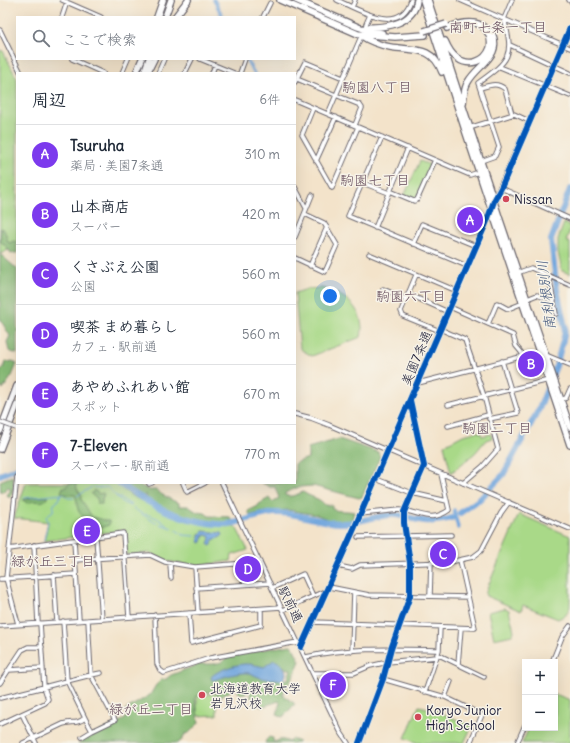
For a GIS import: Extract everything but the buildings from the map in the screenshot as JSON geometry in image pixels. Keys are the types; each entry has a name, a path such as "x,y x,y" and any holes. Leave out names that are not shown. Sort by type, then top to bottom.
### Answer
{"highway":[{"path":"157,16 163,0"},
{"path":"165,16 171,0"},
{"path":"176,16 188,0"},
{"path":"280,0 370,41 426,52 439,64 481,161 482,171 492,210 516,273"},
{"path":"296,0 373,32 388,34 425,33"},
{"path":"358,27 386,27 400,23 413,12 417,0"},
{"path":"423,0 454,98"},
{"path":"428,0 462,106 467,129 494,201 543,354 548,378 570,427"},
{"path":"359,37 396,37 425,33 465,19 478,20 484,24 494,37 495,44 490,58 467,82 462,106"},
{"path":"438,28 449,50 463,62 475,63 481,60 489,50 491,44 490,38 487,31 483,27 468,22 446,26"},
{"path":"136,72 142,60"},
{"path":"144,72 149,60"},
{"path":"148,72 154,60"},
{"path":"543,354 550,367 556,384 558,400 570,444"},
{"path":"0,431 16,389"},
{"path":"0,449 16,408"}],"street":[{"path":"62,0 100,16"},
{"path":"337,0 370,15 386,19 396,17 404,12 409,6 411,0"},
{"path":"352,7 355,0"},
{"path":"460,0 570,48"},
{"path":"481,161 495,156 499,147 478,83 500,67 507,56 510,40 504,19 512,0"},
{"path":"62,16 67,2"},
{"path":"264,16 270,3"},
{"path":"366,24 370,15"},
{"name":"美園7条通","path":"301,647 418,383 492,210 494,201 570,28"},
{"path":"0,30 21,72"},
{"path":"328,114 359,37"},
{"path":"510,45 570,73"},
{"path":"74,60 101,72"},
{"path":"122,72 128,60"},
{"path":"158,72 164,60"},
{"path":"186,72 192,60"},
{"path":"202,60 232,72"},
{"path":"240,72 245,60"},
{"path":"313,108 302,135 332,188 357,126 361,107 335,95 296,81 305,62 343,78"},
{"path":"212,72 215,65"},
{"path":"500,67 570,96"},
{"path":"480,88 495,84 503,87 505,89 512,114"},
{"path":"296,100 470,175 482,171"},
{"path":"467,129 512,114 529,121"},
{"path":"316,161 336,117"},
{"path":"382,137 348,216 467,266"},
{"path":"375,228 408,148"},
{"path":"363,183 414,201 417,200 435,160"},
{"path":"501,188 569,218"},
{"path":"296,189 306,208"},
{"path":"296,234 312,195"},
{"path":"296,259 325,272 337,245 324,223 305,214"},
{"path":"413,244 422,224 476,246"},
{"path":"310,266 326,227"},
{"path":"369,254 457,291"},
{"path":"516,273 531,268 570,285"},
{"path":"416,275 401,311 403,316 465,340 484,396 498,449 483,466 463,483"},
{"path":"550,276 556,314"},
{"path":"383,289 406,299"},
{"path":"408,294 448,312"},
{"path":"488,324 496,303 508,309 537,295 554,301"},
{"path":"450,307 513,335 516,346 522,352 522,356"},
{"path":"418,383 522,356 543,354 570,365"},
{"path":"448,426 489,417 518,413 502,361"},
{"path":"448,405 511,390 548,378"},
{"path":"558,400 566,398 570,389"},
{"path":"359,743 384,679 391,649 410,596 410,563 404,522 404,511 424,466 410,400"},
{"path":"296,414 324,423 570,529"},
{"path":"0,422 16,428"},
{"path":"360,516 384,511 404,511 428,517 437,516 449,510 442,474"},
{"path":"376,479 412,493 447,501"},
{"path":"16,484 6,578 18,624"},
{"path":"183,484 187,492 203,484"},
{"name":"駅前通","path":"222,484 347,742"},
{"path":"338,566 352,569 360,565 450,562 473,557 479,553 501,513 509,502"},
{"path":"9,549 96,536 124,534 129,617"},
{"path":"358,537 452,535"},
{"path":"96,536 102,619"},
{"path":"74,540 79,620"},
{"path":"0,724 47,701 44,686 34,545"},
{"path":"75,560 150,555 165,562 195,568 260,562"},
{"path":"313,622 475,628 460,560"},
{"path":"430,596 431,562"},
{"path":"170,563 171,578"},
{"path":"195,568 198,612"},
{"path":"0,579 76,574"},
{"path":"272,588 303,574 313,596"},
{"path":"54,575 57,622"},
{"path":"196,588 270,584"},
{"path":"0,626 198,612 282,609 328,589 369,595 468,597"},
{"path":"352,651 354,592"},
{"path":"189,613 191,643 261,625 261,609"},
{"path":"155,615 157,664 160,670 164,673 210,658 298,642"},
{"path":"82,737 115,720 91,675 88,620"},
{"path":"63,621 67,680 92,731"},
{"path":"553,659 562,637 570,626"},
{"path":"425,692 437,654 440,627"},
{"path":"458,664 461,628"},
{"path":"0,683 22,650 25,648 42,647"},
{"path":"306,657 328,652 391,649 437,654 484,677"},
{"path":"313,673 354,672 370,666 388,662 437,654"},
{"path":"9,670 43,668"},
{"path":"0,698 67,680 101,673"},
{"path":"384,679 444,697 482,715 470,743"},
{"path":"444,697 451,681"},
{"path":"22,714 36,743"},
{"path":"23,743 68,722 80,722 85,718"},
{"path":"517,743 522,731"}],"green space":[{"path":"0,50 3,51 16,77 16,246 0,254"},
{"path":"420,161 430,165 417,198 414,200 404,196"},
{"path":"564,223 570,226 566,241 570,243 570,274 562,271 558,252 558,239"},
{"path":"1,228 5,232 8,242 16,242 16,253 11,253 0,241"},
{"path":"0,254 16,268 16,354 9,351 7,342 10,336 0,319"},
{"path":"321,288 330,290 345,298 352,304 361,319 361,337 312,356 300,349 296,293 307,289"},
{"path":"13,361 16,363 16,366 12,376 3,389 0,387 0,371 6,362"},
{"path":"480,432 482,436 491,434 492,438 486,440 475,453 451,473 444,445 463,435"},
{"path":"339,439 378,452 380,457 362,497 359,498 313,486 299,487 285,493 287,496 292,496 303,492 320,500 325,505 332,505 332,509 354,512 352,521 332,521 317,515 288,510 250,515 248,511 269,498 272,502 279,498 275,487 270,487 264,484 296,484 296,463 308,458 308,448"},
{"path":"12,476 14,487 9,498 7,495 10,488 8,487 1,492 0,481"},
{"path":"26,484 115,484 132,496 166,513 192,522 236,527 248,550 232,555 231,561 195,566 166,561 150,553 127,555 125,530 44,541 48,522 14,518"},
{"path":"69,484 76,484 77,489 82,496 81,499 92,517 109,521 109,525 93,529 92,524 84,521 79,512 75,495 67,495 61,492 63,487"},
{"path":"122,484 140,484 149,490 156,490 179,503 179,506 188,506 197,512 205,513 209,516 230,517 230,523 196,523 177,517 147,503 146,494 143,497 135,497 126,490"},
{"path":"94,490 99,494 104,494 102,504 98,504 97,498 91,494"},
{"path":"35,497 48,497 41,502 33,501 27,503 23,500"},
{"path":"519,514 570,536 570,607 566,615 558,619 523,605 521,611 486,596 485,593"},
{"path":"452,548 455,558 433,560 432,549"},
{"path":"505,608 509,610 514,631 512,635 494,639 488,612"},
{"path":"291,645 300,661 293,677 283,693 283,695 295,704 283,717 277,714 280,704 279,701 261,707 251,698 250,691 245,694 239,693 236,688 220,697 215,692 201,693 195,698 199,723 189,733 185,734 182,740 178,743 78,743 125,719 127,715 125,710 150,695 161,680 200,664 222,662 230,655","holes":["280,664 287,669 291,669 288,679 286,680 283,678 243,672"]},
{"path":"217,694 217,715 197,716 197,695"},
{"path":"558,695 570,700 570,743 522,743 528,731 558,731"},
{"path":"419,706 432,709 472,726 464,743 418,743 405,738"},
{"path":"269,737 273,738 273,741 275,742 278,740 285,740 289,742 291,739 298,741 298,743 265,743"}],"water":[{"path":"203,531 222,533 223,535 213,540 212,545 210,546 208,544 210,538 209,536 204,535 202,542 200,543 199,541 199,535"},
{"path":"274,660 280,663 285,669 286,675 282,681 262,678 249,673 236,674 214,680 212,680 211,677 218,672 234,666 248,664 264,667"}],"waterway":[{"path":"214,0 222,16"},
{"path":"247,60 253,72"},
{"name":"南利根別川","path":"460,513 480,499 503,475 539,409 556,366 565,327 557,290 551,240 570,189"},
{"name":"南利根別川","path":"0,475 16,468"},
{"name":"南利根別川","path":"120,484 164,510 184,517 214,524 229,524 275,513 292,514 333,523 347,523 392,515 400,515 431,521 441,521 452,518"},
{"path":"77,496 92,487"},
{"path":"94,487 107,487 111,490"},
{"path":"112,492 123,503 131,506"},
{"path":"44,540 48,522 46,516 53,511 54,504 57,502 61,494"},
{"path":"24,498 63,494 68,498 74,498"},
{"path":"117,496 131,505"},
{"path":"133,508 154,522 172,528"},
{"name":"南利根別川","path":"454,510 458,528"},
{"path":"145,514 157,518 168,526"},
{"path":"175,529 183,535 195,536"}],"cycle path":[{"path":"301,647 354,529 487,221 494,201 570,28"},
{"path":"359,743 383,679 391,649 410,596 410,563 404,523 404,512 424,466 410,400"}],"place":[{"name":"Nissan","path":"506,199"},
{"name":"Tsuruha","path":"470,220"},
{"name":"山本商店","path":"531,364"},
{"name":"あやめふれあい館","path":"87,531"},
{"name":"くさぶえ公園","path":"443,554"},
{"name":"喫茶 まめ暮らし","path":"248,569"},
{"name":"7-Eleven","path":"333,685"},
{"name":"北海道教育大学 岩見沢校","path":"202,695"},
{"name":"Koryo Junior High School","path":"418,717"}],"district":[{"name":"南町七条一丁目","path":"498,27"},
{"name":"駒園八丁目","path":"377,87"},
{"name":"駒園七丁目","path":"375,180"},
{"name":"駒園六丁目","path":"411,296"},
{"name":"駒園二丁目","path":"497,428"},
{"name":"緑が丘三丁目","path":"53,561"},
{"name":"緑が丘二丁目","path":"151,709"}]}
